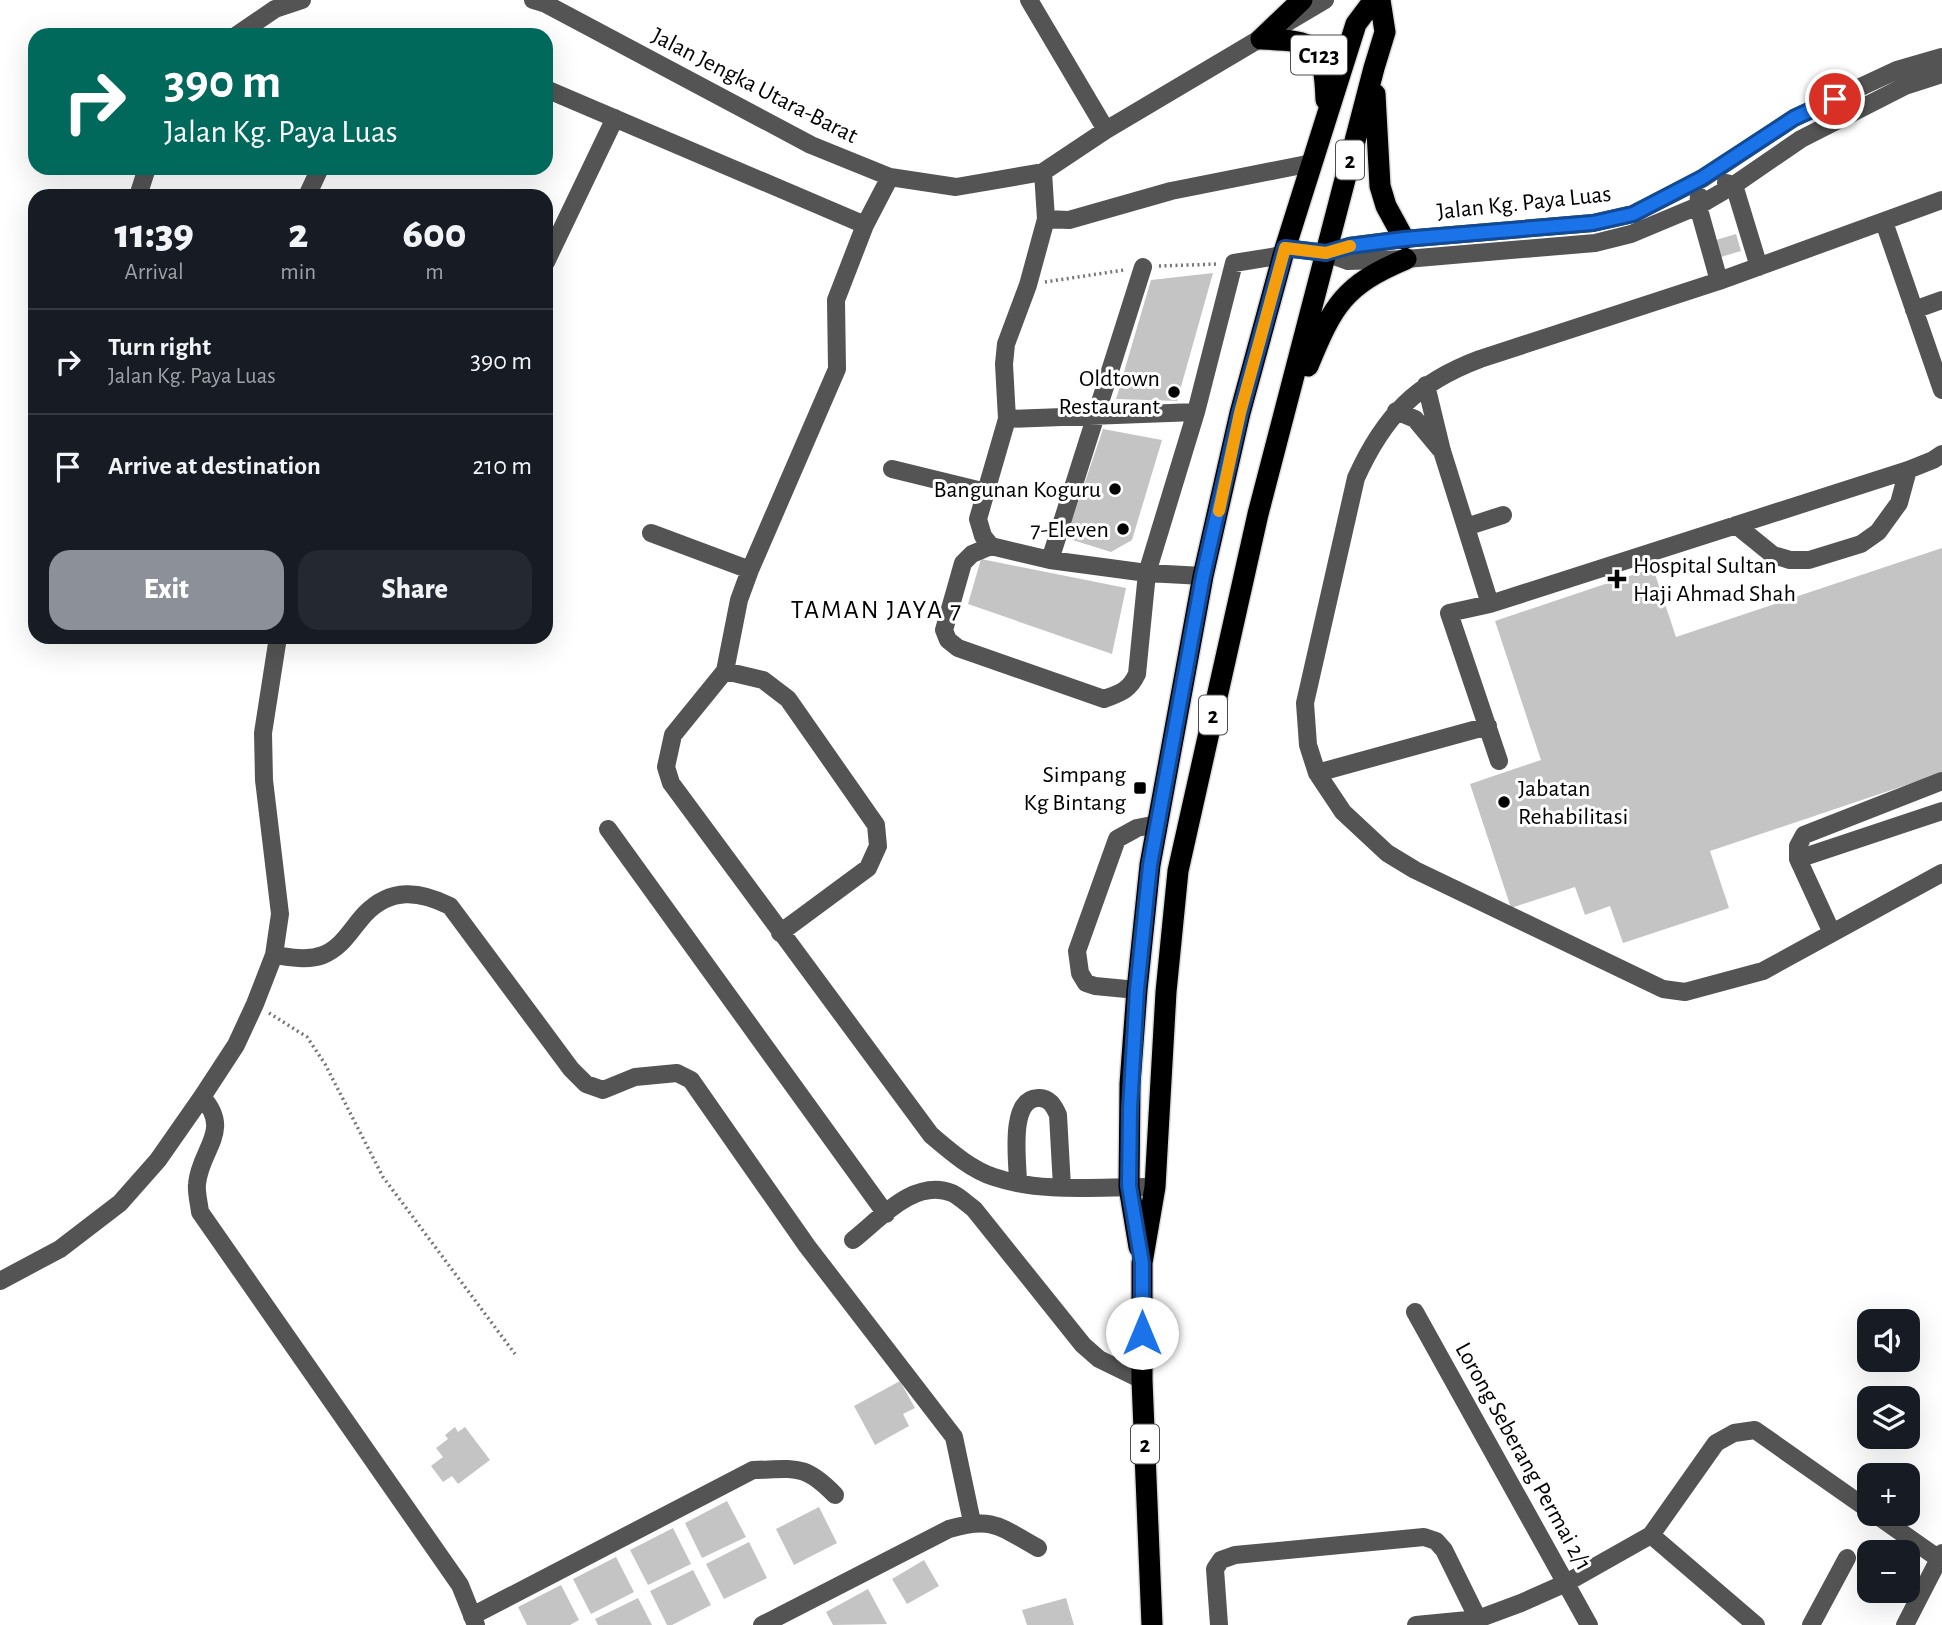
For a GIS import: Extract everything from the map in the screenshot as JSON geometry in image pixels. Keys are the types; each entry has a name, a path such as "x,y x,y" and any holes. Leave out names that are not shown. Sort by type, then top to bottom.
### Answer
{"highway":[{"name":"C123","path":"1261,39 1302,0"},
{"name":"2","path":"1142,1263 1129,1186 1130,1084 1137,990 1157,824 1203,576 1240,413 1284,251 1326,116 1356,24 1374,0"},
{"name":"2","path":"1152,1625 1142,1380 1142,1263 1155,1186 1166,992 1178,871 1258,514 1385,33 1380,0"},
{"name":"C123","path":"1261,39 1298,40 1310,46 1320,56 1325,69 1326,116"},
{"path":"1279,436 1326,323 1338,303 1356,285 1405,249 1380,186 1374,68"}],"street":[{"path":"247,28 275,9 302,0"},
{"name":"Jalan Jengka Utara-Barat","path":"533,0 546,4 811,145 890,177 956,187 1043,172 1106,130 1325,0"},
{"path":"1029,0 1106,130"},
{"name":"Jalan Kg. Paya Luas","path":"1405,249 1593,223 1633,214 1702,178 1794,118 1897,69 1942,57"},
{"name":"Jalan Kg. Paya Luas","path":"1196,412 1234,263 1284,251 1326,253 1349,246 1405,249 1595,243 1631,234 1698,206 1801,139 1905,86 1942,74"},
{"path":"553,92 864,225"},
{"path":"553,247 615,118"},
{"path":"1046,219 1069,220 1171,191 1312,163"},
{"path":"991,546 983,536 978,519 1007,419 1004,364 1006,344 1028,285 1046,219 1043,172"},
{"path":"890,177 864,225 836,300 837,369 750,570 739,600 725,671 673,735 666,767 671,783 931,1135 965,1163 992,1177 1018,1183 1062,1187 1155,1186"},
{"path":"1719,281 1698,206 1702,178 1734,185 1759,267"},
{"path":"1942,200 1719,281 1480,359 1450,370 1426,386 1396,411 1370,446 1356,478 1305,703 1308,745 1317,774 1343,812 1387,853 1415,870 1663,989 1685,992 1763,971 1942,873"},
{"path":"1884,222 1942,390"},
{"path":"1050,560 1143,267"},
{"path":"1914,310 1942,300"},
{"path":"1426,386 1442,451 1490,604"},
{"path":"1396,411 1415,419 1442,451"},
{"path":"1007,419 1196,412 1147,573 1137,674 1132,686 1104,699 958,648 948,640 944,630 963,563 972,554 991,546 1050,560 1147,573 1203,576"},
{"path":"1499,761 1449,613 1490,604 1908,470 1942,454"},
{"path":"892,469 986,492"},
{"path":"1736,525 1773,555 1790,560 1810,560 1861,544 1878,532 1899,503 1908,470"},
{"path":"1466,527 1503,515"},
{"path":"651,533 750,570"},
{"path":"0,1281 60,1250 120,1203 158,1160 202,1097 236,1045 255,1004 274,955 280,914 264,780 263,733 277,644"},
{"path":"725,671 763,680 788,699 876,825 878,846 868,868 780,933"},
{"path":"1317,774 1488,726"},
{"path":"1832,933 1798,859 1798,846 1804,835 1942,781"},
{"path":"1798,859 1942,811"},
{"path":"1137,990 1086,983 1080,973 1077,951 1117,839 1137,828 1157,824"},
{"path":"608,829 886,1214"},
{"path":"274,955 303,959 321,956 339,947 367,912 387,898 409,893 430,896 450,906 571,1069 586,1084 603,1090 635,1077 677,1073 691,1080 807,1246 954,1437 972,1522"},
{"path":"202,1097 213,1109 216,1126 197,1184 200,1212 460,1585 474,1621 753,1470 799,1468 817,1477 835,1495"},
{"path":"1018,1183 1017,1121 1025,1103 1035,1097 1046,1098 1058,1115 1062,1187"},
{"path":"853,1240 908,1196 931,1188 953,1193 974,1209 1083,1345 1099,1359 1142,1380"},
{"name":"Lorong Seberang Permai 2/1","path":"1415,1312 1589,1625"},
{"path":"1416,1625 1478,1619 1566,1583 1651,1535 1716,1443 1734,1433 1755,1430 1857,1502"},
{"path":"762,1625 949,1529 972,1522 994,1524 1038,1548"},
{"path":"1894,1526 1941,1556 1905,1625"},
{"path":"1651,1535 1756,1625"},
{"path":"1219,1625 1215,1569 1221,1560 1236,1555 1424,1537 1436,1541 1444,1550 1478,1619"},
{"path":"1811,1625 1847,1558"}],"path":[{"path":"255,1004 307,1037 325,1064 383,1177 515,1354"}],"building":[{"path":"1736,234 1741,251 1721,257 1716,240"},
{"path":"1213,273 1177,401 1116,399 1151,280"},
{"name":"Bangunan Koguru","path":"1103,429 1162,440 1132,540 1111,552 1066,538"},
{"path":"1942,548 1942,773 1710,851 1729,908 1623,943 1610,906 1585,915 1575,887 1511,908 1470,784 1541,760 1495,621 1653,568 1676,637"},
{"path":"981,559 1126,588 1112,654 968,604"},
{"path":"900,1381 915,1408 903,1414 909,1426 875,1445 854,1406"},
{"path":"455,1427 458,1432 465,1427 490,1460 458,1484 452,1476 443,1482 431,1466 443,1457 436,1448 448,1439 445,1435"},
{"path":"727,1501 746,1537 702,1558 685,1523"},
{"path":"819,1507 837,1543 794,1565 776,1529"},
{"path":"673,1528 691,1564 648,1585 630,1550"},
{"path":"749,1542 767,1578 724,1599 706,1564"},
{"path":"616,1557 634,1592 591,1614 573,1579"},
{"path":"924,1560 939,1586 907,1604 892,1579"},
{"path":"693,1570 711,1605 667,1625 650,1591"},
{"path":"561,1585 579,1620 570,1625 527,1625 518,1607"},
{"path":"868,1589 887,1624 833,1625 826,1612"},
{"path":"638,1598 652,1625 598,1625 595,1619"},
{"path":"1066,1598 1074,1625 1027,1625 1022,1610"}],"slow traffic":[{"path":"1219,511 1240,413 1285,248 1326,253 1350,246"}],"place":[{"name":"Oldtown Restaurant","path":"1174,392"},
{"name":"Bangunan Koguru","path":"1115,489"},
{"name":"7-Eleven","path":"1123,529"},
{"name":"Hospital Sultan Haji Ahmad Shah","path":"1617,579"},
{"name":"Simpang Kg Bintang","path":"1140,788"},
{"name":"Jabatan Rehabilitasi","path":"1504,802"}],"district":[{"name":"TAMAN JAYA 7","path":"877,609"}],"route":[{"path":"1142,1333 1142,1263 1129,1186 1130,1084 1150,865 1203,576 1240,413 1285,248 1326,253 1349,246 1404,239 1593,223 1633,214 1702,178 1794,118 1835,99"}]}
